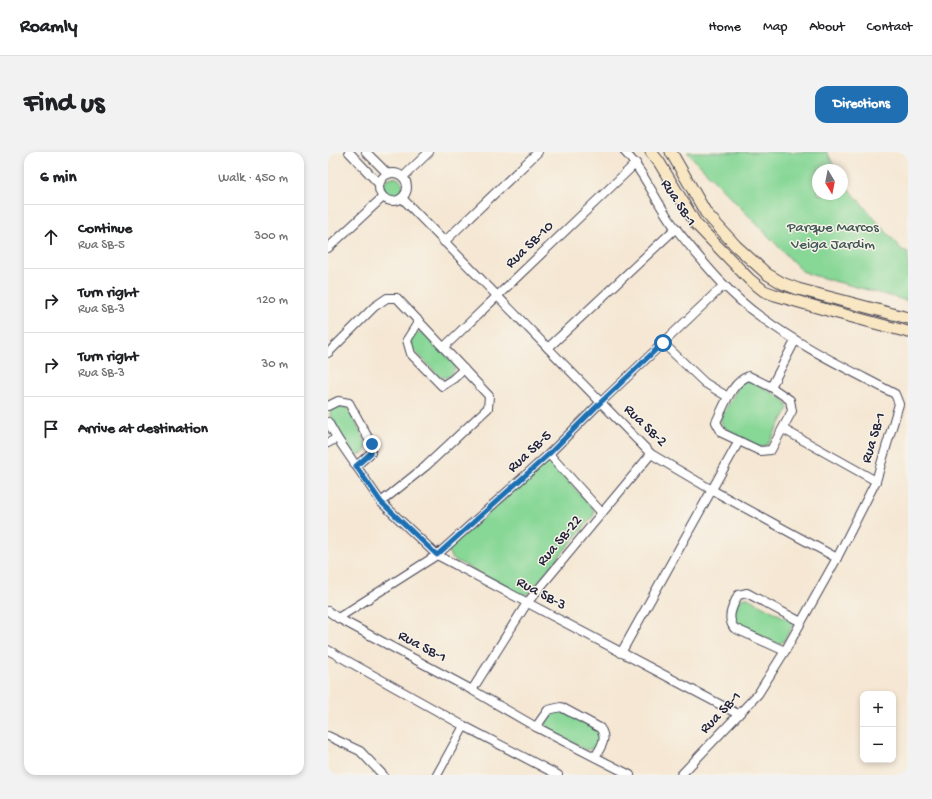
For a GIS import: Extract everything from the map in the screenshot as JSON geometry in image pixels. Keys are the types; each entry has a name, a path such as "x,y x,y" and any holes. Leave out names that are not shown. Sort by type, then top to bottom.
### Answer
{"street":[{"path":"349,152 379,184 380,193 383,197 390,201 398,200 405,195 407,186 403,177 396,173 388,174 379,184"},
{"path":"366,152 388,174"},
{"path":"444,242 538,152"},
{"name":"Rua SB-1","path":"625,152 636,163 676,228 724,285 760,317 795,341 895,394 899,404 876,481 837,558 785,651 758,694 681,775"},
{"path":"651,152 659,162 696,224 749,279 764,291 908,332"},
{"path":"671,152 706,213 736,246 767,274 782,283 798,289 908,318"},
{"path":"403,177 424,154"},
{"name":"Rua SB-10","path":"444,347 636,163"},
{"path":"328,248 383,197"},
{"name":"Rua SB-2","path":"402,198 651,454 712,490 837,558"},
{"path":"548,348 676,228"},
{"name":"Rua SB-5","path":"338,618 437,555 549,454 601,402 724,285"},
{"path":"328,353 374,307 388,298 397,298 489,396 488,408 426,466 381,502"},
{"path":"419,321 407,340 411,354 442,386 453,380 464,369"},
{"path":"771,387 795,341"},
{"path":"663,343 705,383 728,398"},
{"path":"749,376 771,387 790,400 792,411 771,450 760,451 722,433 716,422 728,398 742,378 749,376"},
{"path":"328,406 338,401 349,403 372,444 371,453 356,466"},
{"name":"Rua SB-3","path":"328,422 337,438 381,502 437,555 738,714"},
{"path":"783,429 876,481"},
{"path":"328,443 337,438"},
{"path":"622,653 739,441"},
{"path":"549,454 602,513"},
{"name":"Rua SB-22","path":"472,690 527,603 651,454"},
{"path":"785,651 734,628 729,614 738,595 747,593 801,622"},
{"name":"Rua SB-1","path":"328,611 338,618 472,690 536,727 630,775"},
{"path":"328,650 464,726 558,775"},
{"path":"536,727 548,710 561,707 600,728 604,733 603,743 595,757"},
{"path":"437,775 464,726"},
{"path":"328,736 360,751 383,775"}],"green space":[{"name":"Parque Marcos Veiga Jardim","path":"687,152 827,152 833,164 812,164 812,200 848,200 848,188 902,250 908,252 908,301 802,271"},
{"path":"389,177 397,177 403,183 403,191 397,197 389,197 383,191 383,183"},
{"path":"416,333 424,333 454,363 455,369 450,376 441,378 412,348 411,340"},
{"path":"751,381 782,398 788,409 769,443 763,447 758,447 725,428 721,423 721,417 741,383"},
{"path":"339,404 347,407 368,446 363,454 353,454 330,416 331,409"},
{"path":"545,461 551,462 594,510 594,515 528,594 521,595 451,558 448,550"},
{"path":"746,597 791,621 792,627 783,642 778,644 739,625 733,617 739,600"},
{"path":"560,710 600,731 602,739 596,748 586,750 548,729 546,726 547,720 551,715"}],"route":[{"path":"372,444 371,453 356,466 381,502 437,555 549,454 663,343"}]}
